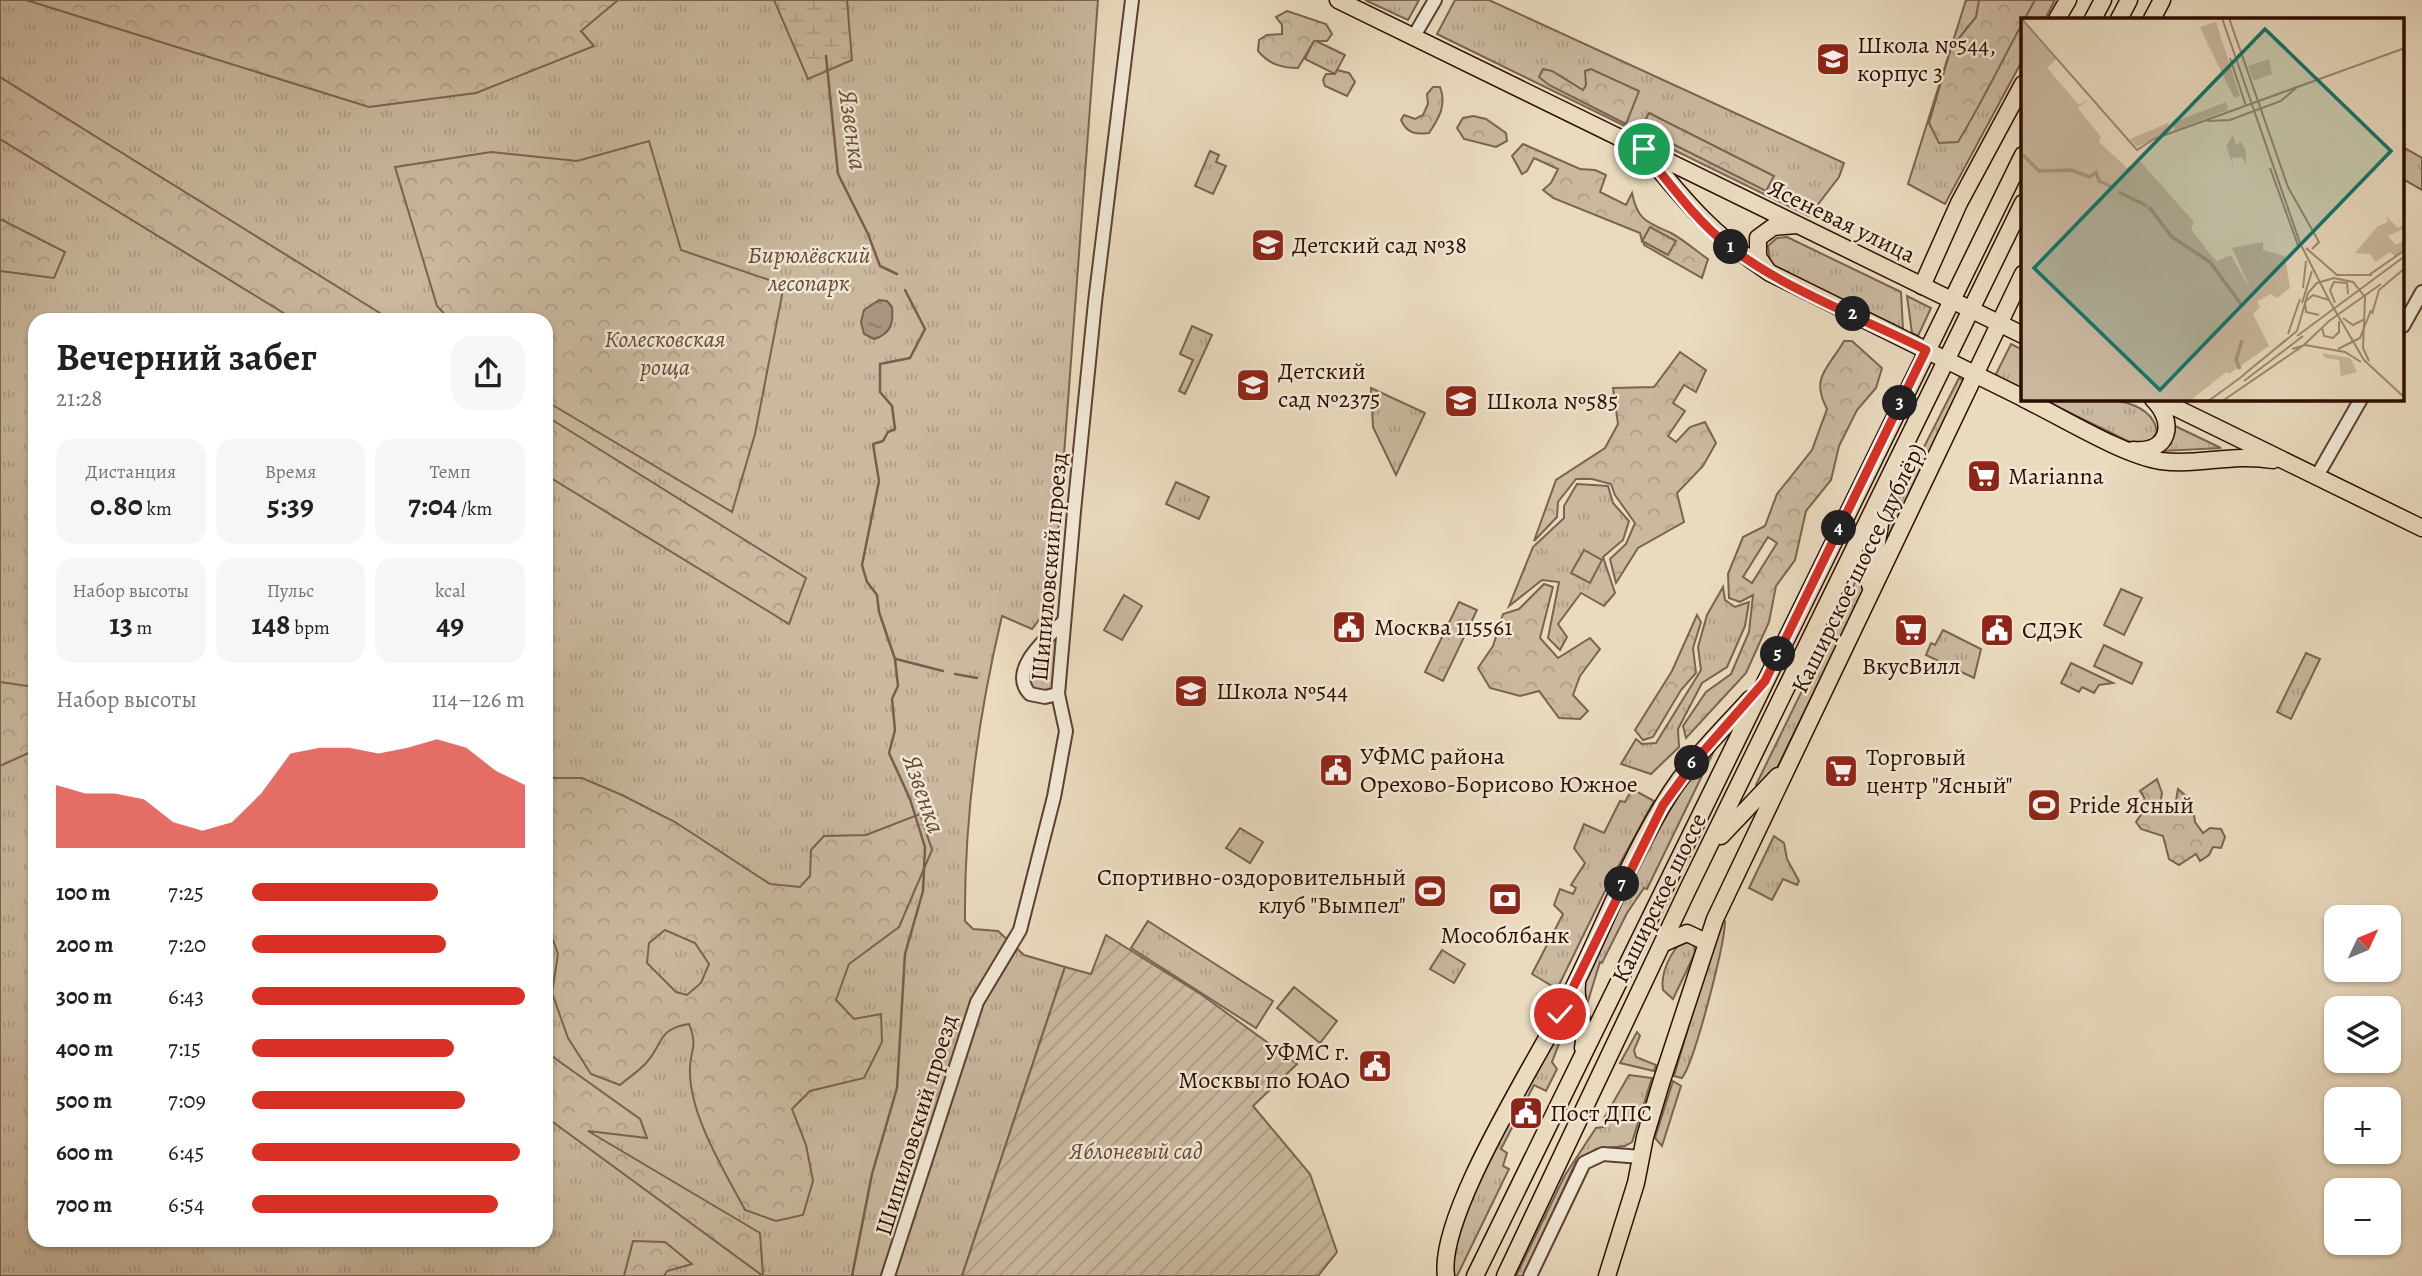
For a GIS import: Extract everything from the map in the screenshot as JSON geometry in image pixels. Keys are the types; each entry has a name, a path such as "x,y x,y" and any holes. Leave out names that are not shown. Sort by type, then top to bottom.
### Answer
{"main road":[{"name":"Ясеневая улица","path":"1338,0 2021,334"},
{"path":"2058,18 2068,0"},
{"path":"2094,18 2103,0"},
{"path":"2120,18 2129,0"},
{"path":"2153,18 2162,0"},
{"path":"1922,286 1959,204 2021,88"},
{"name":"Ясеневая улица","path":"1640,147 1710,229 1770,273 2021,398"},
{"name":"Каширское шоссе","path":"1475,1276 2021,159"},
{"name":"Каширское шоссе","path":"1505,1276 1707,850 2021,207"},
{"path":"1770,273 1758,257 1758,238 1773,227 1797,225"},
{"name":"Каширское шоссе (дублёр)","path":"1607,1276 1662,1080 1706,942 2021,279"},
{"name":"Ясеневая улица","path":"2028,401 2127,449 2161,461 2193,462 2246,455 2289,462"},
{"path":"2127,449 2143,451 2162,443 2167,431 2161,407 2156,401"},
{"name":"Ясеневая улица","path":"2159,401 2422,528"},
{"path":"1866,603 1888,477"},
{"path":"1446,1276 1445,1254 1450,1234 1491,1141 1579,975 1624,880 1673,788 1765,681"},
{"path":"1707,850 1787,767"},
{"path":"1664,943 1687,933 1706,942"},
{"path":"1577,1069 1585,1038 1576,995 1579,975"}],"street":[{"name":"Шипиловский проезд","path":"888,1276 977,1002 1013,945 1030,896 1066,731 1058,694 1063,622 1095,302 1132,0"},
{"path":"1414,36 1435,0"},
{"path":"2404,324 2422,292"},
{"path":"2317,476 2360,401"},
{"path":"1058,694 1045,697 1030,694 1025,685 1026,667 1033,652 1063,622"},
{"path":"1530,1276 1579,1168 1598,1155 1641,1157"}],"green space":[{"name":"Бирюлёвский лесопарк","path":"0,0 1098,0 1053,602 1032,629 1002,616 979,729 965,882 965,921 973,929 998,931 1024,955 1065,967 962,1276 0,1276"},
{"path":"26,0 618,0 581,31 594,46 476,93 369,107"},
{"path":"774,0 847,0 852,60 808,79"},
{"path":"1365,0 1419,0 1408,20"},
{"path":"1455,0 1489,0 1844,163 1839,177 1809,216 1437,34"},
{"path":"1966,0 2055,0 2046,18 2021,18 2021,63 1945,204 1908,184"},
{"path":"1979,0 2035,0 2025,18 2021,18 2021,26 1958,142 1939,143 1929,123 1951,48 1976,17"},
{"path":"1287,11 1326,24 1332,34 1327,41 1314,41 1298,68 1276,64 1258,51 1259,40 1267,35 1282,34 1282,25 1276,17"},
{"path":"1314,40 1345,55 1335,74 1305,59"},
{"path":"1543,69 1552,71 1583,90 1586,85 1585,71 1591,69 1639,91 1626,124 1549,85 1539,77"},
{"path":"1337,70 1349,73 1355,82 1347,96 1325,86 1323,80 1326,74 1335,74"},
{"path":"0,77 380,313 284,313 0,139"},
{"path":"1433,87 1440,87 1442,94 1439,117 1429,133 1412,132 1401,120 1404,115 1415,119 1423,115 1428,104 1427,94"},
{"path":"1649,113 1774,176 1766,191 1641,128"},
{"path":"1473,116 1486,119 1506,133 1507,141 1496,147 1464,139 1457,128 1463,118"},
{"name":"Колесковская роща","path":"649,141 681,250 784,285 755,434 732,512 553,405 553,313 444,313 437,306 395,167 491,152 577,161"},
{"path":"1523,144 1580,169 1595,170 1606,175 1600,192 1626,205 1632,193 1637,210 1645,220 1676,236 1708,259 1702,278 1644,245 1644,242 1668,255 1676,241 1650,227 1642,241 1640,233 1553,198 1543,190 1551,183 1558,169 1534,158 1527,171 1522,174 1512,156"},
{"path":"2404,148 2422,158 2422,190 2404,180"},
{"path":"1210,151 1219,155 1216,162 1226,166 1213,194 1195,186"},
{"path":"0,219 65,252 54,278 0,271"},
{"path":"1650,226 1676,241 1668,256 1642,241"},
{"path":"1787,237 1901,292 1903,329 1776,268 1770,260 1768,246 1777,238"},
{"path":"1907,296 1931,308 1918,336 1912,333"},
{"path":"1192,326 1212,335 1185,394 1179,391 1193,360 1180,354"},
{"path":"1844,341 1852,341 1882,368 1876,388 1857,410 1839,446 1831,480 1806,511 1795,560 1776,586 1769,622 1746,673 1686,738 1683,726 1706,692 1731,674 1749,632 1753,595 1740,602 1729,598 1728,574 1743,537 1765,526 1777,494 1812,450 1827,409 1820,389 1823,374","holes":["1768,537 1777,543 1752,583 1743,577"]},
{"path":"2011,344 2021,349 2021,389 1995,376"},
{"path":"1680,352 1706,370 1696,392 1684,385 1673,403 1685,411 1668,436 1676,442 1690,427 1705,422 1716,443 1703,466 1677,493 1684,522 1638,548 1616,583 1610,559 1626,544 1635,523 1615,495 1611,484 1592,479 1576,479 1558,502 1557,517 1534,541 1556,480 1605,448 1618,424 1613,388 1654,387"},
{"path":"1959,378 1964,381 1884,545 1887,520"},
{"path":"1371,388 1425,413 1396,475 1373,427"},
{"path":"2045,401 2118,401 2141,409 2152,418 2157,432 2150,442 2134,444"},
{"path":"553,420 806,578 789,624 553,479"},
{"path":"2173,425 2221,448 2163,451 2169,443"},
{"path":"1176,482 1209,497 1199,519 1166,504"},
{"path":"1577,484 1608,486 1613,503 1629,521 1623,540 1603,557 1615,593 1604,606 1581,593 1558,624 1567,637 1560,650 1548,638 1559,582 1542,580 1509,606 1533,547 1564,518 1564,506"},
{"path":"1584,550 1602,560 1590,583 1571,573"},
{"path":"1857,578 1867,583 1773,776 1762,788 1756,785"},
{"path":"1544,584 1553,587 1540,638 1558,658 1590,638 1600,649 1580,676 1573,695 1588,711 1580,719 1559,718 1539,691 1520,696 1490,688 1478,668 1493,646 1503,614 1519,609"},
{"path":"1723,587 1725,600 1735,607 1749,602 1745,626 1727,667 1702,683 1678,729 1679,747 1651,774 1621,764 1636,739 1642,744 1656,743 1701,670 1698,647 1707,615"},
{"path":"2121,589 2142,598 2124,635 2104,625"},
{"path":"1124,595 1142,606 1122,640 1104,630"},
{"path":"1459,602 1477,610 1443,681 1425,672"},
{"path":"1697,615 1701,622 1693,648 1696,673 1681,690 1653,737 1643,740 1635,730 1672,671"},
{"path":"1063,622 1058,694 1030,694 1026,667"},
{"path":"1943,630 1981,649 1974,678 1926,655 1931,643 1935,645"},
{"path":"2104,645 2142,663 2132,684 2094,666"},
{"path":"2306,653 2320,659 2291,719 2277,712"},
{"path":"2071,663 2113,683 2099,685 2094,693 2082,687 2079,692 2061,683"},
{"path":"0,682 28,686 28,753 0,766"},
{"path":"1715,749 1647,889 1644,888 1627,913 1602,963 1600,962 1585,1011 1582,998 1584,982 1620,905 1674,801"},
{"path":"553,778 582,778 622,795 675,822 770,884 800,887 810,876 811,850 824,836 866,835 920,814 932,850 899,927 849,964 836,1000 854,1019 881,1014 882,1042 864,1078 810,1091 792,1109 806,1145 813,1181 803,1215 776,1221 745,1210 710,1143 696,1107 690,1072 693,1045 689,1024 666,1033 646,1063 620,1085 591,1074 568,1038 553,996 558,954 553,940","holes":["665,930 695,943 709,964 701,983 687,995 676,992 647,963 649,943"]},
{"path":"2157,779 2162,793 2160,804 2175,806 2178,789 2192,801 2195,822 2203,833 2210,828 2221,829 2225,837 2221,848 2213,847 2209,855 2200,861 2196,854 2179,865 2169,859 2163,836 2141,829 2136,822 2145,803 2140,791"},
{"path":"1632,789 1654,801 1605,891 1557,989 1532,974 1563,914 1554,905 1560,889 1573,894 1576,888 1571,885 1585,863 1574,848 1584,824 1604,833 1620,801 1625,802"},
{"path":"1240,828 1263,842 1250,863 1226,848"},
{"path":"1774,836 1784,843 1787,859 1799,881 1797,885 1783,879 1772,900 1749,888"},
{"path":"1720,920 1725,921 1724,933 1701,1027 1682,1078 1674,1076"},
{"path":"1148,921 1273,1001 1256,1028 1131,948"},
{"name":"Яблоневый сад","path":"1106,935 1202,995 1297,1064 1253,1106 1310,1174 1337,1252 1318,1276 962,1276 1065,967 1091,974"},
{"path":"1685,940 1694,945 1695,953 1673,999 1663,990 1663,977 1671,956"},
{"path":"1442,950 1465,964 1454,983 1430,969"},
{"path":"1294,987 1337,1021 1320,1043 1277,1008"},
{"path":"1565,1021 1573,1025 1572,1036 1562,1036 1552,1062 1557,1069 1546,1091 1534,1085 1501,1149 1507,1153 1503,1166 1509,1169 1457,1276 1453,1276 1456,1249 1478,1182"},
{"path":"1637,1032 1640,1036 1634,1050 1636,1057 1656,1065 1654,1071 1620,1063"},
{"path":"553,1057 640,1119 647,1138 588,1131 760,1233 763,1276 553,1122"},
{"path":"1629,1075 1652,1078 1632,1142 1625,1146 1596,1149 1576,1162 1524,1276 1516,1276 1565,1175 1596,1128 1603,1127 1606,1122 1603,1120"},
{"path":"1673,1081 1681,1086 1662,1146 1655,1138"},
{"path":"633,1241 665,1242 692,1264 667,1271 664,1276 624,1276"}],"water":[{"path":"879,300 887,301 892,307 892,318 890,328 874,339 864,334 861,322 864,310"}],"waterway":[{"name":"Язвенка","path":"826,56 838,174 868,234 880,266 897,274"},
{"name":"Язвенка","path":"852,1276 872,1174 897,1088 905,954 923,891 925,847 910,799 889,753 895,730 892,699 898,686 895,659 879,612 877,595 867,582 862,565 879,481 873,444 883,441 888,432 895,429 892,406 880,392 880,364 910,358 925,329 905,290"},
{"path":"896,659 943,671"},
{"path":"955,674 977,678"}],"place":[{"name":"Школа №544, корпус 3","path":"1833,59"},
{"name":"Детский сад №38","path":"1268,245"},
{"name":"Детский сад №2375","path":"1253,385"},
{"name":"Школа №585","path":"1461,401"},
{"name":"Marianna","path":"1984,476"},
{"name":"Москва 115561","path":"1349,627"},
{"name":"ВкусВилл","path":"1911,630"},
{"name":"СДЭК","path":"1997,630"},
{"name":"Школа №544","path":"1191,691"},
{"name":"УФМС района Орехово-Борисово Южное","path":"1336,770"},
{"name":"Торговый центр \"Ясный\"","path":"1841,771"},
{"name":"Pride Ясный","path":"2044,805"},
{"name":"Спортивно-оздоровительный клуб \"Вымпел\"","path":"1430,891"},
{"name":"Мособлбанк","path":"1505,899"},
{"name":"УФМС г. Москвы по ЮАО","path":"1375,1066"},
{"name":"Пост ДПС","path":"1526,1113"}],"route":[{"path":"1560,1014 1613,903 1673,788 1765,681 1926,350 1770,273 1732,248 1710,229 1640,147 1644,149"}]}
